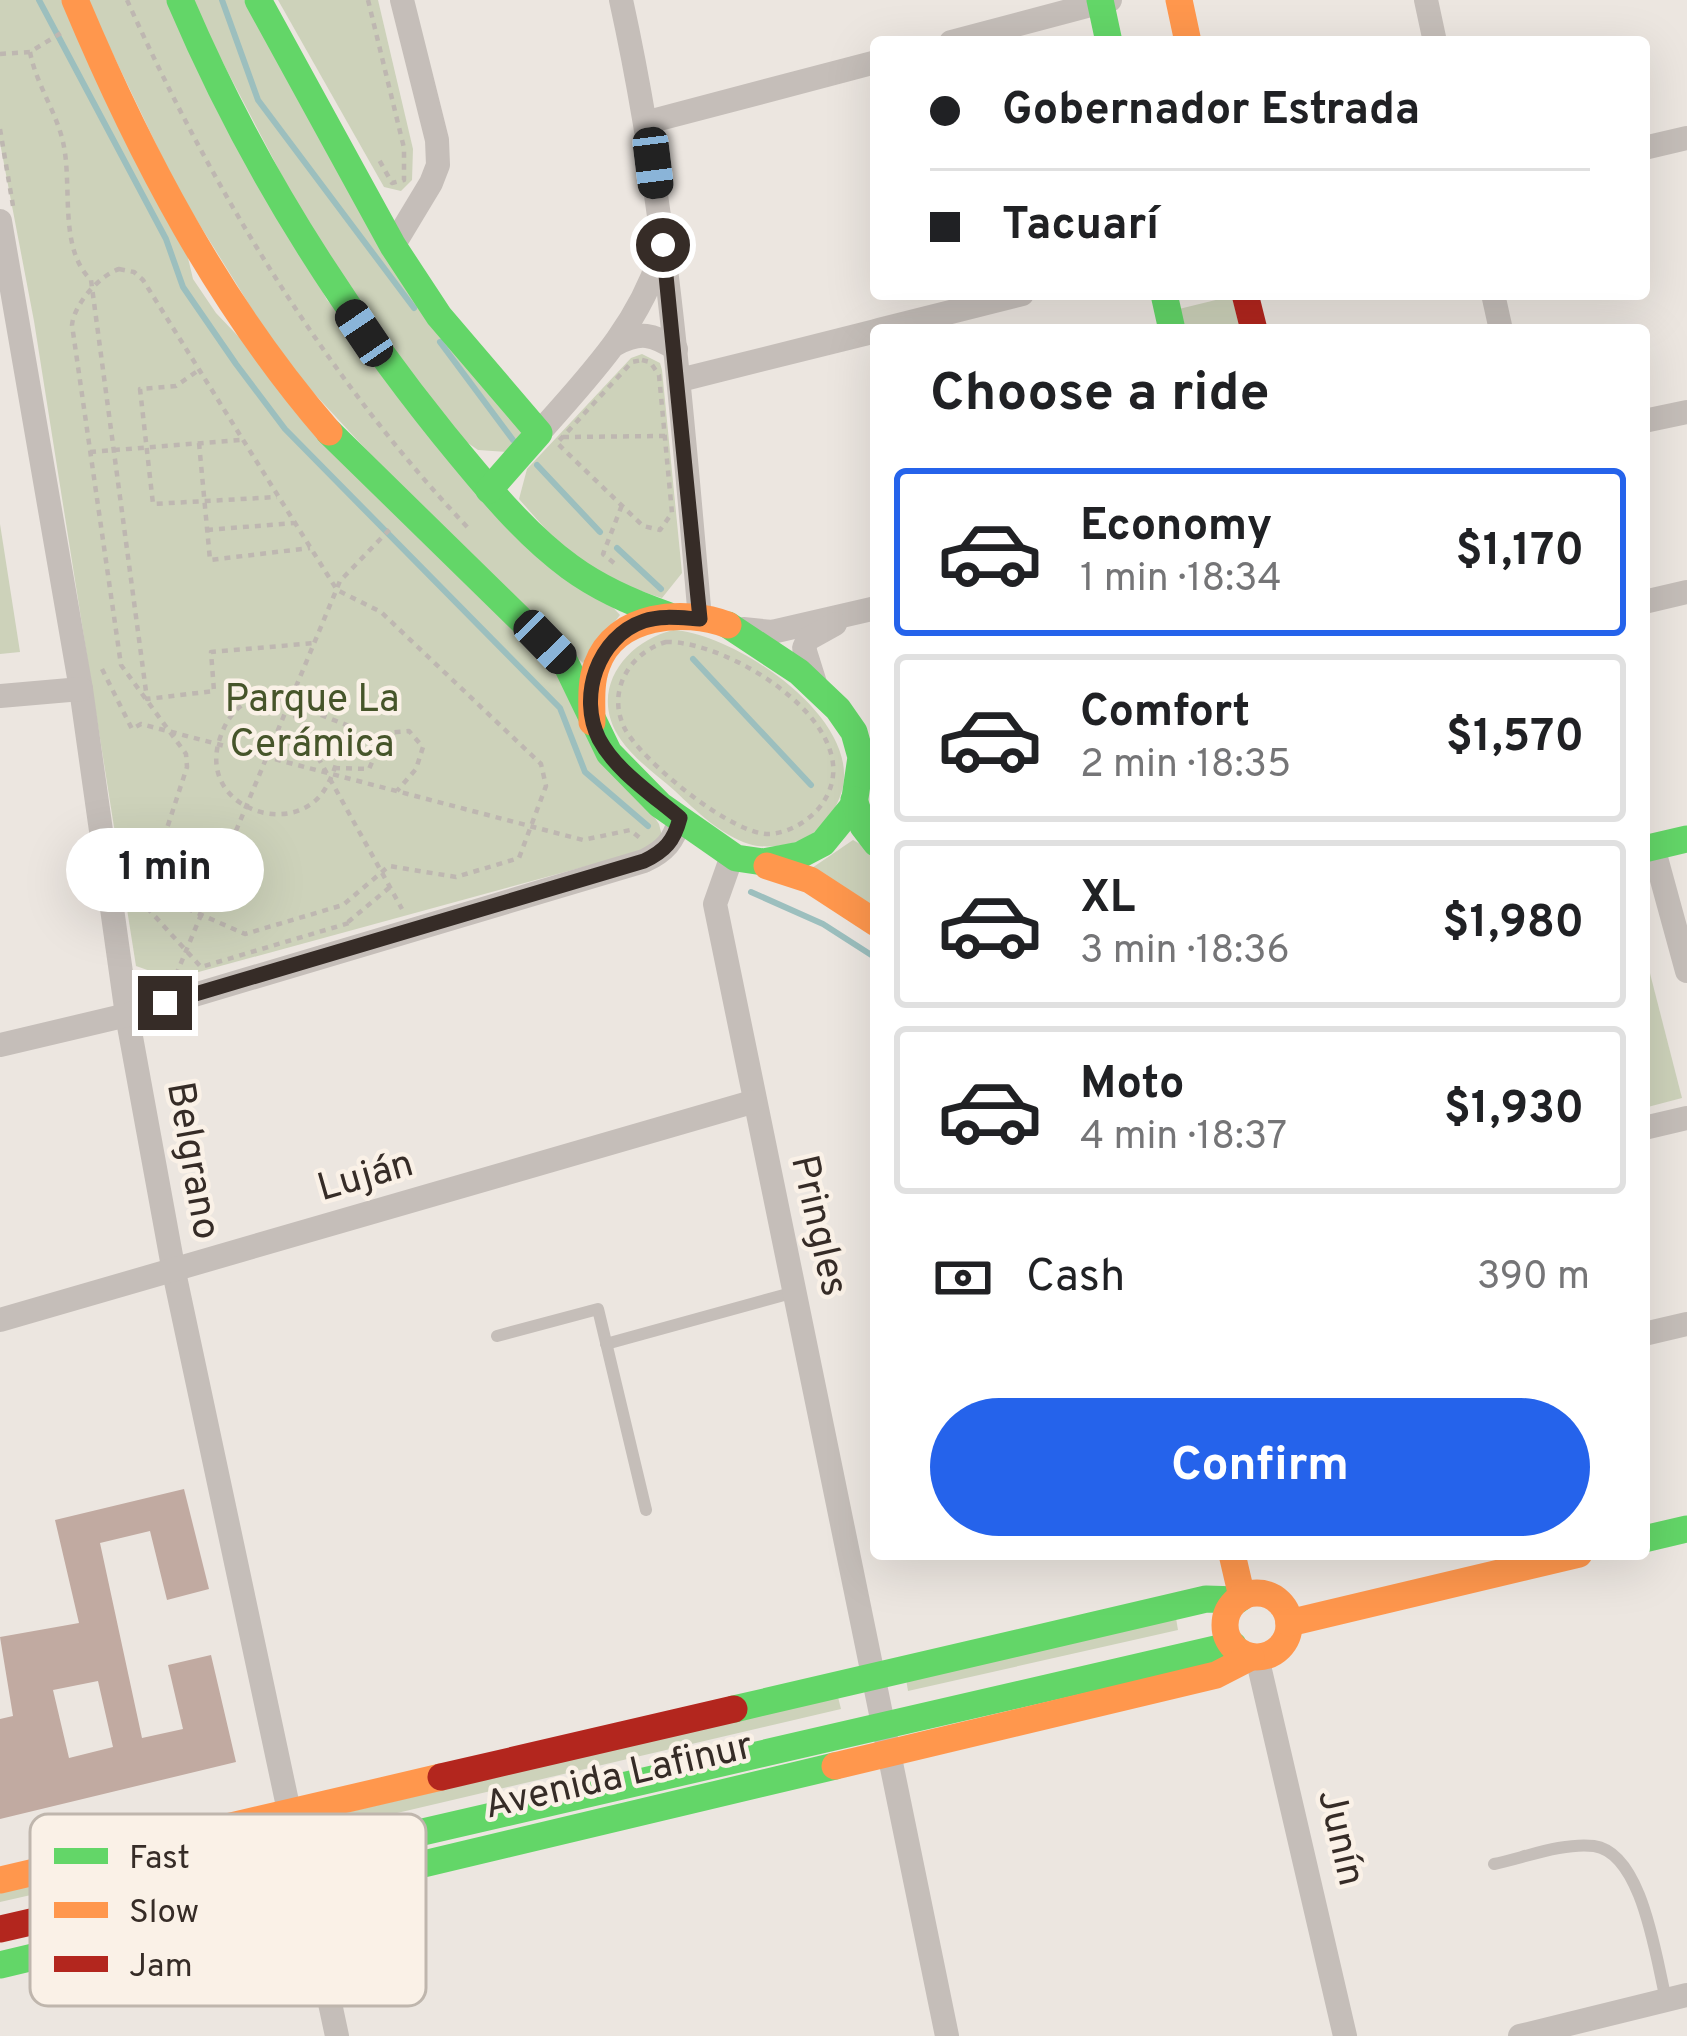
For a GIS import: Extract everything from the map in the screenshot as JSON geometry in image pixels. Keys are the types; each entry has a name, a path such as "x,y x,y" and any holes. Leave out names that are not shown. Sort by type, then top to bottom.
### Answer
{"main road":[{"path":"75,0 152,162 262,350 345,446 566,664 614,760 680,818 739,859 810,880 870,919"},
{"path":"180,0 222,94 287,215 382,358 489,490 578,575 644,609 699,619 797,673 841,712 869,770 847,824 816,852 799,858 739,859"},
{"path":"258,0 393,246 439,316 551,435 489,490"},
{"path":"1178,0 1187,36"},
{"path":"1104,1 1108,36"},
{"path":"592,722 591,687 611,642 646,620 699,619"},
{"path":"854,800 870,836"},
{"path":"1650,848 1687,839"},
{"path":"1650,1538 1687,1529"},
{"name":"Junín","path":"1233,1560 1241,1630"},
{"path":"1289,1623 1555,1560"},
{"path":"1259,1594 1276,1599 1289,1623 1278,1650 1241,1630 1259,1594"},
{"name":"Avenida Lafinur","path":"288,1814 1206,1598 1241,1630"},
{"name":"Avenida Lafinur","path":"426,1822 1241,1630"},
{"name":"Avenida Lafinur","path":"426,1864 1216,1676 1241,1630"},
{"name":"Avenida Lafinur","path":"0,1880 30,1873"},
{"name":"Avenida Lafinur","path":"0,1910 30,1904"},
{"name":"Avenida Lafinur","path":"0,1930 30,1922"},
{"name":"Avenida Lafinur","path":"0,1965 30,1958"}],"street":[{"path":"393,246 438,164 437,140 402,0"},
{"path":"621,0 648,122 680,380 699,619 772,632 870,610"},
{"path":"1426,0 1434,36"},
{"path":"973,36 1104,1"},
{"path":"648,122 870,64"},
{"path":"1650,147 1687,138"},
{"name":"Belgrano","path":"5,233 91,691 128,1015 174,1272 292,1813"},
{"path":"551,435 646,297 663,245"},
{"path":"901,324 998,300"},
{"path":"680,380 870,332"},
{"path":"616,344 635,334 656,336 676,349"},
{"path":"1650,420 1687,412"},
{"path":"1650,601 1687,592"},
{"path":"841,712 809,674 804,648 818,631 870,610"},
{"path":"0,696 91,691"},
{"path":"0,1045 128,1015 644,861 662,852 675,836 680,818"},
{"path":"1650,854 1687,971"},
{"name":"Pringles","path":"739,859 715,904 947,2036"},
{"name":"Luján","path":"0,1321 752,1102"},
{"path":"1650,1127 1687,1118"},
{"path":"1650,1333 1687,1324"},
{"name":"Junín","path":"1241,1630 1345,2036"},
{"path":"1520,2036 1676,1998"},
{"name":"Belgrano","path":"331,2006 337,2036"}],"lane":[{"path":"606,1344 796,1291"},
{"path":"496,1336 598,1310 646,1510"},
{"path":"1494,1864 1588,1846 1612,1855 1637,1888 1676,1998"}],"path":[{"path":"368,0 404,148 404,180 392,183 369,143"},
{"path":"0,54 29,52 66,30"},
{"path":"29,52 63,140 76,265 91,280 147,699"},
{"path":"0,129 5,233"},
{"path":"134,272 337,590 381,612 542,764 546,786 519,858 456,877 400,864 382,872 343,904 245,934 161,897 155,865 187,767 186,754 121,665 71,325 73,314 92,290 106,273 134,272"},
{"path":"632,362 650,362 658,375 672,513 668,526 650,530 551,435 632,362"},
{"path":"197,372 176,386 140,389 153,504 277,497"},
{"path":"551,435 664,436"},
{"path":"90,452 241,440"},
{"path":"199,443 210,560 310,548"},
{"path":"617,565 603,554 622,505"},
{"path":"207,530 294,523"},
{"path":"165,1003 337,590 393,526"},
{"path":"685,642 730,656 807,711 831,754 829,793 806,821 786,831 750,832 732,825 636,744 620,712 621,680 651,646 685,642"},
{"path":"147,699 214,691 212,652 315,643"},
{"path":"91,691 94,653 132,729 141,724 583,840 629,830 644,841"},
{"path":"265,693 349,726 330,774 309,806 287,814 247,805 220,788 214,760 218,745 233,712 265,693"},
{"path":"290,703 402,909"},
{"path":"330,774 369,769 385,733 409,731 424,746 423,758 396,792"},
{"path":"621,848 654,838"},
{"path":"346,924 389,887"},
{"path":"129,888 201,967 364,919"},
{"path":"383,914 422,903"}],"green space":[{"name":"Parque La Cerámica","path":"0,0 64,0 184,241 193,279 216,313 555,668 659,824 662,836 653,848 173,979 136,966 34,321 0,143"},
{"path":"87,0 170,0 327,300 620,615 583,663 412,499 285,362 178,190"},
{"path":"190,0 244,0 522,432 507,452 478,450 455,434 323,254"},
{"path":"278,0 378,0 413,149 412,180 401,191 384,187"},
{"path":"1233,300 1239,324 1183,324 1179,309"},
{"path":"642,354 660,363 662,370 682,573 662,598 581,562 519,499 527,469 631,358"},
{"path":"0,524 20,652 0,654"},
{"path":"673,630 700,635 762,665 818,713 836,741 844,770 836,806 816,831 776,846 739,840 700,814 621,740 608,704 616,672 639,646"},
{"path":"853,840 870,850 870,907 812,868"},
{"path":"1650,973 1682,1098 1650,1106"},
{"path":"1176,1618 1178,1630 908,1691 906,1679"},
{"path":"838,1697 841,1709 393,1814 340,1814"},
{"path":"30,1883 30,1895 0,1902 0,1890"}],"building":[{"path":"184,1489 209,1589 167,1600 150,1531 100,1543 142,1738 183,1729 168,1665 211,1655 236,1762 0,1819 0,1719 13,1716 0,1637 79,1623 55,1520","holes":["98,1681 113,1747 69,1758 53,1690"]}],"waterway":[{"path":"39,0 166,239 183,287 236,364 285,429 560,708 585,772 648,826"},
{"path":"222,0 258,100 414,308"},
{"path":"440,342 513,440"},
{"path":"537,465 600,532"},
{"path":"617,548 661,589"},
{"path":"693,659 811,785"},
{"path":"751,892 823,924 870,954"}],"traffic: fast":[{"path":"180,0 264,172 367,333 444,435 503,505 552,553 605,589 667,615"},
{"path":"258,0 393,246 439,316 539,433 489,490"},
{"path":"1100,0 1108,36"},
{"path":"1165,300 1171,324"},
{"path":"329,432 566,664 609,753 660,805 736,858 763,862 800,855 823,843 854,805 861,757 854,732 838,709 799,672 728,625"},
{"path":"854,800 870,835"},
{"path":"1650,848 1687,839"},
{"path":"1650,1538 1687,1529"},
{"path":"734,1709 1206,1599 1238,1600"},
{"path":"426,1831 1233,1645"},
{"path":"426,1863 835,1766"},
{"path":"0,1965 30,1958"}],"traffic: slow":[{"path":"75,0 185,226 252,333 329,432"},
{"path":"1179,0 1187,36"},
{"path":"592,722 595,672 606,648 619,635 635,625 672,617 728,625"},
{"path":"767,866 810,880 870,919"},
{"path":"1233,1560 1242,1597"},
{"path":"1289,1623 1554,1560"},
{"path":"1257,1593 1279,1603 1289,1625 1279,1647 1257,1657 1235,1647 1225,1625 1235,1603 1257,1593"},
{"path":"835,1766 1216,1675 1251,1657"},
{"path":"283,1814 441,1777"},
{"path":"0,1880 30,1873"}],"traffic: jam":[{"path":"1246,300 1252,324"},
{"path":"441,1777 734,1709"},
{"path":"0,1929 30,1922"}],"route":[{"path":"165,1003 644,861 662,852 675,836 680,818 614,760 601,742 592,722 591,687 600,658 627,629 646,620 700,619 680,380 663,245"}]}
